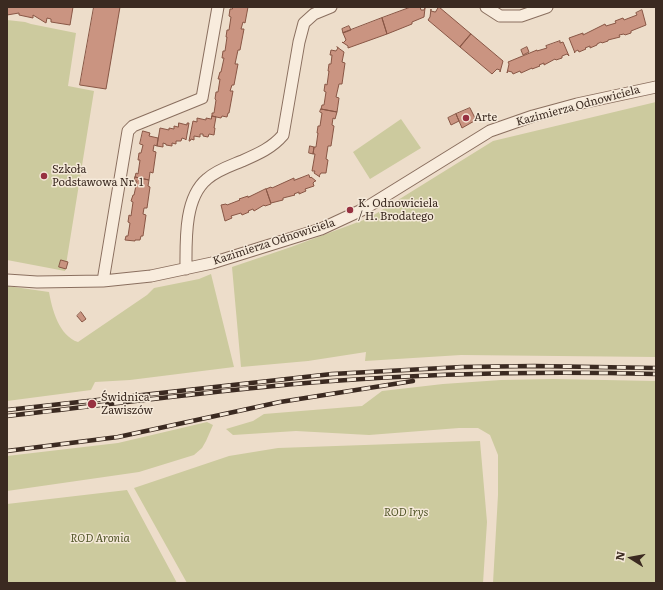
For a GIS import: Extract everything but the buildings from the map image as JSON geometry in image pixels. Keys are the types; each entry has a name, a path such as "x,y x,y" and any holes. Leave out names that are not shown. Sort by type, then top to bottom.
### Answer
{"street":[{"path":"103,281 128,131 132,126 202,98 218,7"},
{"path":"186,269 186,241 191,207 198,188 207,179 221,170 262,153 282,135 299,42 304,23 314,14 331,7"},
{"path":"486,7 500,16 521,16 548,7"},
{"name":"Kazimierza Odnowiciela","path":"7,280 36,282 103,281 151,276 212,263 321,229 364,209 490,131 533,116 577,104 656,87"}],"green space":[{"name":"Szkoła Podstawowa Nr. 1","path":"7,20 25,22 76,33 68,86 94,91 65,271 7,260"},
{"path":"656,102 656,357 461,355 365,361 366,352 308,361 241,367 232,267 369,218 493,141"},
{"path":"401,119 421,148 370,179 353,152"},
{"path":"211,274 234,367 130,380 95,382 91,390 7,401 7,286 49,292 54,314 61,328 71,339 78,342 147,295 154,288 199,279"},
{"path":"553,379 656,381 656,583 493,583 498,495 498,455 490,435 478,428 459,428 369,435 296,431 233,435 226,429 253,421 264,414 362,406 382,391 443,384 501,380"},
{"path":"207,422 213,425 202,448 194,455 139,472 7,491 7,456 118,443"},
{"name":"ROD Irys","path":"480,441 487,522 483,583 187,583 134,488 229,456 278,448"},
{"name":"ROD Aronia","path":"127,490 177,583 7,583 7,504"}],"railway":[{"path":"7,410 332,374 462,367 534,366 656,368"},
{"path":"7,416 251,388 372,378 494,373 656,374"},
{"path":"7,451 118,437 280,402 413,381"}],"place":[{"name":"Arte","path":"466,118"},
{"name":"Szkoła Podstawowa Nr. 1","path":"44,176"},
{"name":"K. Odnowiciela / H. Brodatego","path":"350,210"},
{"name":"Świdnica Zawiszów","path":"92,404"}]}
